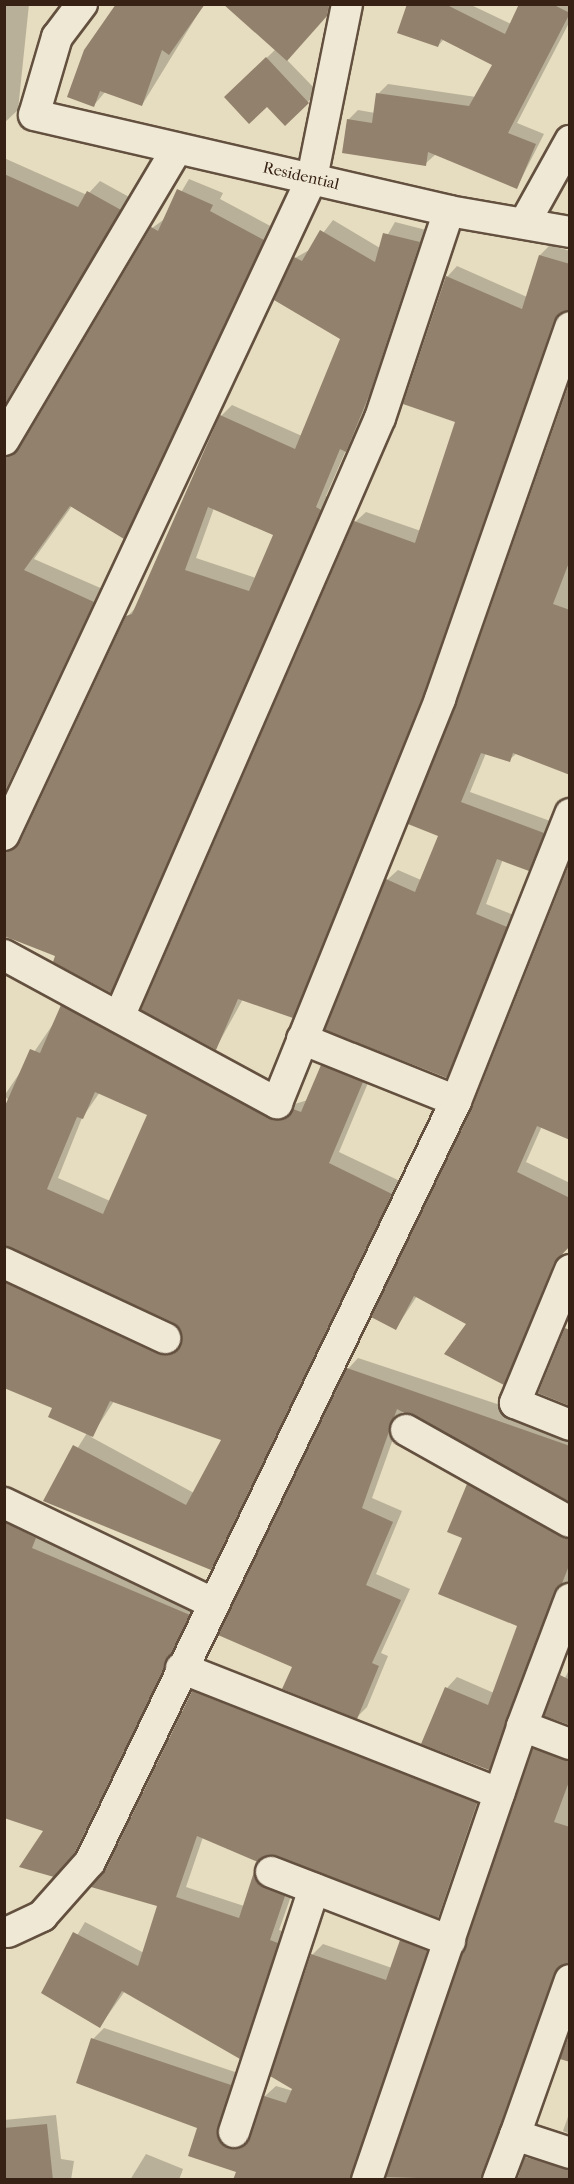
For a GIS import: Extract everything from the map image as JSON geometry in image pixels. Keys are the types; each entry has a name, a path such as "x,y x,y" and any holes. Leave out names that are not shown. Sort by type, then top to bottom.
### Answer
{"street":[{"name":"Residential","path":"82,4 57,37 34,115 449,211 525,222 570,232"},
{"path":"4,835 312,178 347,4"},
{"path":"525,222 570,141"},
{"path":"4,440 177,149"},
{"path":"119,1017 381,418 449,211"},
{"path":"4,955 277,1103 440,699 570,327"},
{"path":"6,1929 42,1916 90,1862 181,1668 456,1101 570,814"},
{"path":"302,1039 456,1101"},
{"path":"4,1263 165,1338"},
{"path":"570,1270 515,1403 570,1425"},
{"path":"406,1430 570,1522"},
{"path":"4,1503 213,1603"},
{"path":"367,2180 522,1726 570,1599"},
{"path":"181,1668 499,1793"},
{"path":"522,1726 570,1744"},
{"path":"271,1872 450,1941"},
{"path":"234,2132 314,1889"},
{"path":"498,2180 570,1980"},
{"path":"515,2135 570,2153"}],"building":[{"path":"116,4 205,4 169,55 162,50 142,106 100,91 94,107 67,97 84,50"},
{"path":"223,4 329,4 327,16 287,61"},
{"path":"407,4 445,4 505,34 519,4 552,4 570,13 508,133 536,144 517,189 428,152 426,166 342,153 347,119 372,123 376,93 469,106 492,65 441,39 438,47 397,33"},
{"path":"266,57 309,103 285,126 267,107 249,124 224,97"},
{"path":"4,174 78,207 87,191 121,210 4,405"},
{"path":"177,189 213,205 210,211 264,240 124,539 70,506 24,570 94,602 4,793 4,457 19,449 151,227 158,231"},
{"path":"320,230 375,262 383,233 420,242 370,393 346,452 340,449 316,507 321,510 111,993 53,962 55,956 4,936 4,852 20,842 126,616 132,614 220,415 295,449 340,339 274,300 294,257 302,261","holes":["208,507 273,535 249,591 185,570"]},
{"path":"539,255 570,264 570,310 554,321 424,693 293,1018 238,999 216,1050 141,1010 354,521 415,543 455,422 403,404 446,276 522,309"},
{"path":"570,381 570,560 553,604 570,610 570,775 513,753 510,762 481,753 461,802 544,833 529,871 497,859 476,914 507,927 447,1078 325,1030 386,879 415,892 438,836 408,824 456,705"},
{"path":"570,862 570,1140 537,1126 517,1172 570,1198 570,1246 554,1263 504,1385 444,1354 466,1324 414,1296 396,1330 371,1317 472,1108"},
{"path":"61,1005 269,1118 287,1117 293,1109 301,1112 321,1065 363,1082 329,1163 392,1194 211,1570 43,1501 73,1445 186,1505 221,1440 110,1401 93,1437 48,1417 52,1408 4,1388 4,1282 158,1354 174,1352 182,1337 172,1322 4,1246 4,1108 30,1049 40,1053","holes":["95,1092 147,1115 103,1214 47,1189 77,1117 83,1119"]},
{"path":"565,1328 570,1330 570,1406 538,1393"},
{"path":"347,1368 570,1446 570,1502 397,1409 362,1508 393,1522 366,1585 401,1600 372,1663 379,1666 357,1719 282,1689 292,1667 218,1635"},
{"path":"467,1484 570,1539 570,1563 489,1770 421,1744 445,1687 488,1705 517,1626 438,1594 462,1538 447,1532"},
{"path":"4,1522 36,1538 32,1548 190,1615 75,1852 54,1877 19,1867 43,1831 4,1818"},
{"path":"560,1675 570,1680 570,1725 544,1716"},
{"path":"192,1691 477,1803 438,1918 277,1856 258,1862 197,1836 176,1897 239,1918 254,1872 258,1883 285,1896 270,1940 278,1943 240,2059 122,1991 100,2028 41,1993 73,1932 138,1966 157,1906 91,1887 106,1869"},
{"path":"533,1748 570,1761 570,1779 554,1822 570,1827 570,1963 554,1974 481,2180 386,2177"},
{"path":"400,1940 427,1951 350,2180 233,2180 236,2172 188,2156 197,2128 76,2083 91,2038 231,2085 217,2135 228,2148 238,2149 250,2138 264,2096 286,2103 292,2089 270,2076 311,1954 386,1980"},
{"path":"570,2033 570,2062 560,2059"},
{"path":"47,2124 53,2180 4,2180 4,2128"},
{"path":"525,2157 570,2170 570,2180 517,2180"}]}
